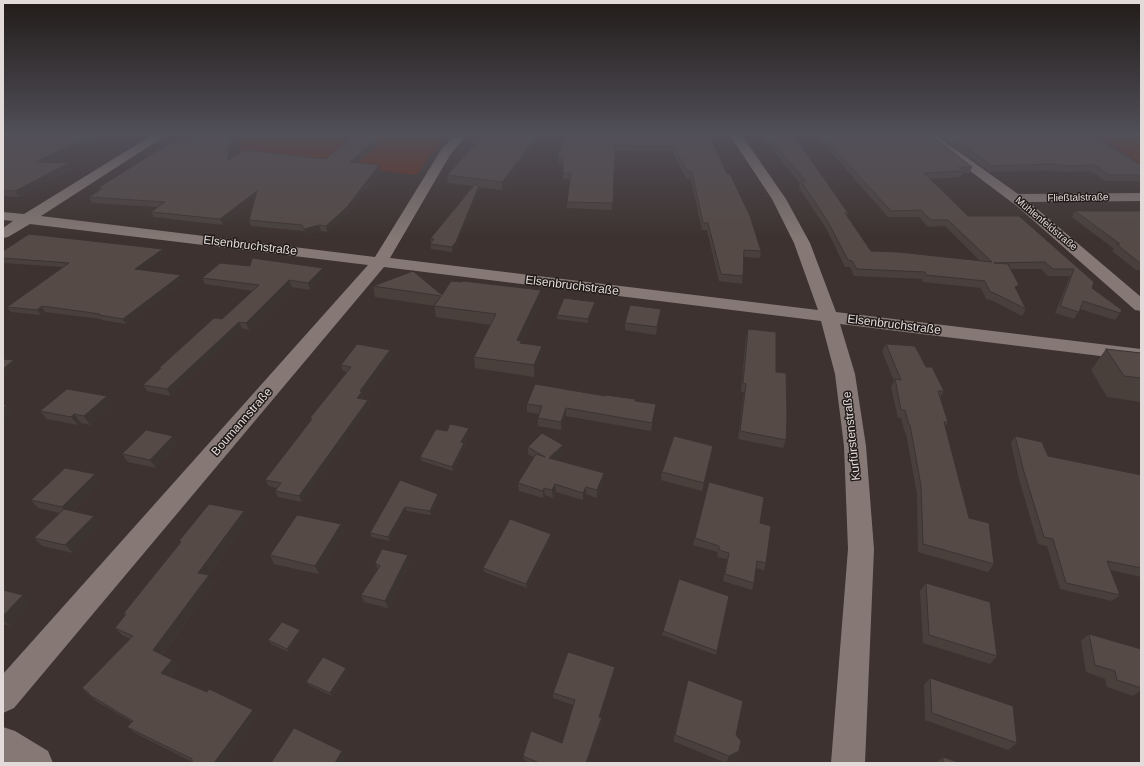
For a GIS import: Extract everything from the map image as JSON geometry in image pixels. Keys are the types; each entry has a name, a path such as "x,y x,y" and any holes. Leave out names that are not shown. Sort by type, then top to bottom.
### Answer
{"street":[{"path":"3,234 106,170"},
{"name":"Boumannstraße","path":"3,697 380,262 435,170"},
{"name":"Kurfürstenstraße","path":"760,170 779,199 802,243 829,317 846,382 855,446 861,549 848,763"},
{"name":"Mühlenfeldstraße","path":"977,170 1016,198 1141,306"},
{"name":"Fließtalstraße","path":"1016,198 1141,197"},
{"name":"Elsenbruchstraße","path":"3,216 1141,355"},
{"path":"3,744 36,763"}],"shaded area":[{"path":"375,170 421,170 417,175"}],"building":[{"path":"3,170 56,170 15,191 3,190"},
{"path":"127,170 375,170 347,207 326,226 319,225 304,229 302,225 249,220 257,191 220,219 151,212 165,202 89,197 102,189 98,188"},
{"path":"452,170 511,170 502,182 447,175"},
{"path":"563,170 614,170 613,203 567,202 571,173 563,173"},
{"path":"687,170 725,170 727,174 730,174 750,216 761,251 744,250 743,276 721,274 708,223 703,223 692,172 688,172"},
{"path":"796,170 818,170 848,213 845,213 871,251 898,252 992,262 948,220 931,220 921,210 891,211 853,170 962,170 964,171 924,173 968,216 1019,216 1094,282 1092,288 1122,310 1120,313 1083,301 1079,312 1060,306 1074,269 1053,269 1045,262 994,263 1008,264 1019,285 1015,287 1026,309 990,292 985,281 926,275 925,272 857,269 852,261 848,260 828,222 801,181 806,181"},
{"path":"1101,170 1141,170 1141,175 1109,175"},
{"path":"475,184 479,186 456,242 452,247 430,244 434,239 430,239"},
{"path":"1075,211 1141,211 1141,263 1116,244 1120,244"},
{"path":"29,234 163,249 135,269 181,275 123,319 99,315 100,314 42,306 37,310 7,307 69,263 3,258 3,251"},
{"path":"252,258 323,268 308,283 289,280 246,323 239,322 167,389 143,385 161,368 159,368 214,318 222,319 259,285 202,278 220,263 250,266"},
{"path":"413,271 442,295 451,281 541,290 517,340 521,341 520,343 542,346 534,365 474,357 496,314 434,306 441,296 373,286"},
{"path":"564,298 595,302 588,319 557,315"},
{"path":"630,305 661,309 657,327 625,323"},
{"path":"748,329 776,332 776,372 786,373 786,440 740,431 746,384 743,383"},
{"path":"357,344 390,350 360,391 362,392 357,398 368,400 299,496 275,491 281,483 265,480 312,419 310,418 351,367 341,365"},
{"path":"886,344 915,346 926,367 932,367 944,391 938,391 948,422 944,422 969,518 989,523 994,564 923,544 921,486 910,425 905,410 901,410 895,379 901,380"},
{"path":"1106,349 1141,353 1141,378 1124,376"},
{"path":"3,359 14,360 3,369"},
{"path":"535,384 605,396 635,399 635,401 656,404 652,423 566,408 561,422 538,418 542,406 527,404"},
{"path":"67,389 107,396 84,416 74,414 71,417 40,411"},
{"path":"450,424 469,428 461,442 464,443 452,467 420,457 436,429 447,431"},
{"path":"146,430 173,436 150,460 122,454"},
{"path":"542,433 563,445 549,458 604,473 597,490 586,487 583,493 555,484 552,490 544,488 543,491 518,483 536,454 545,457 528,447"},
{"path":"674,436 713,446 704,483 662,472"},
{"path":"1015,436 1042,442 1048,456 1141,475 1141,568 1107,561 1120,595 1066,583 1053,539 1044,537 1024,472"},
{"path":"65,468 95,474 62,507 31,500"},
{"path":"400,480 438,494 430,511 405,507 388,537 370,533"},
{"path":"709,482 764,497 760,523 771,526 766,563 757,561 754,583 725,574 729,553 719,550 719,546 695,538"},
{"path":"209,504 244,511 198,573 209,575 153,650 172,660 161,673 207,692 209,689 253,710 214,763 192,763 192,759 127,727 133,721 88,694 89,693 82,688 133,636 115,628 126,614 123,614 181,542 179,541"},
{"path":"64,509 94,516 65,545 34,538"},
{"path":"297,515 341,524 315,566 270,555"},
{"path":"510,519 551,534 526,584 483,568"},
{"path":"382,549 408,555 385,601 361,595 380,566 375,563"},
{"path":"679,579 729,596 717,651 663,631"},
{"path":"926,583 990,602 997,656 929,635"},
{"path":"3,590 23,595 3,616"},
{"path":"282,622 300,630 287,649 268,640"},
{"path":"1089,634 1141,649 1141,688 1117,680 1115,671 1095,665"},
{"path":"568,652 615,667 599,717 602,718 586,763 539,763 523,756 531,731 562,743 575,700 553,693"},
{"path":"323,657 346,668 330,693 306,682"},
{"path":"930,678 1013,706 1017,743 932,713"},
{"path":"688,680 743,701 736,735 741,741 739,751 729,756 675,735"},
{"path":"294,728 342,751 335,763 271,763"},
{"path":"943,757 960,763 943,763"}]}
